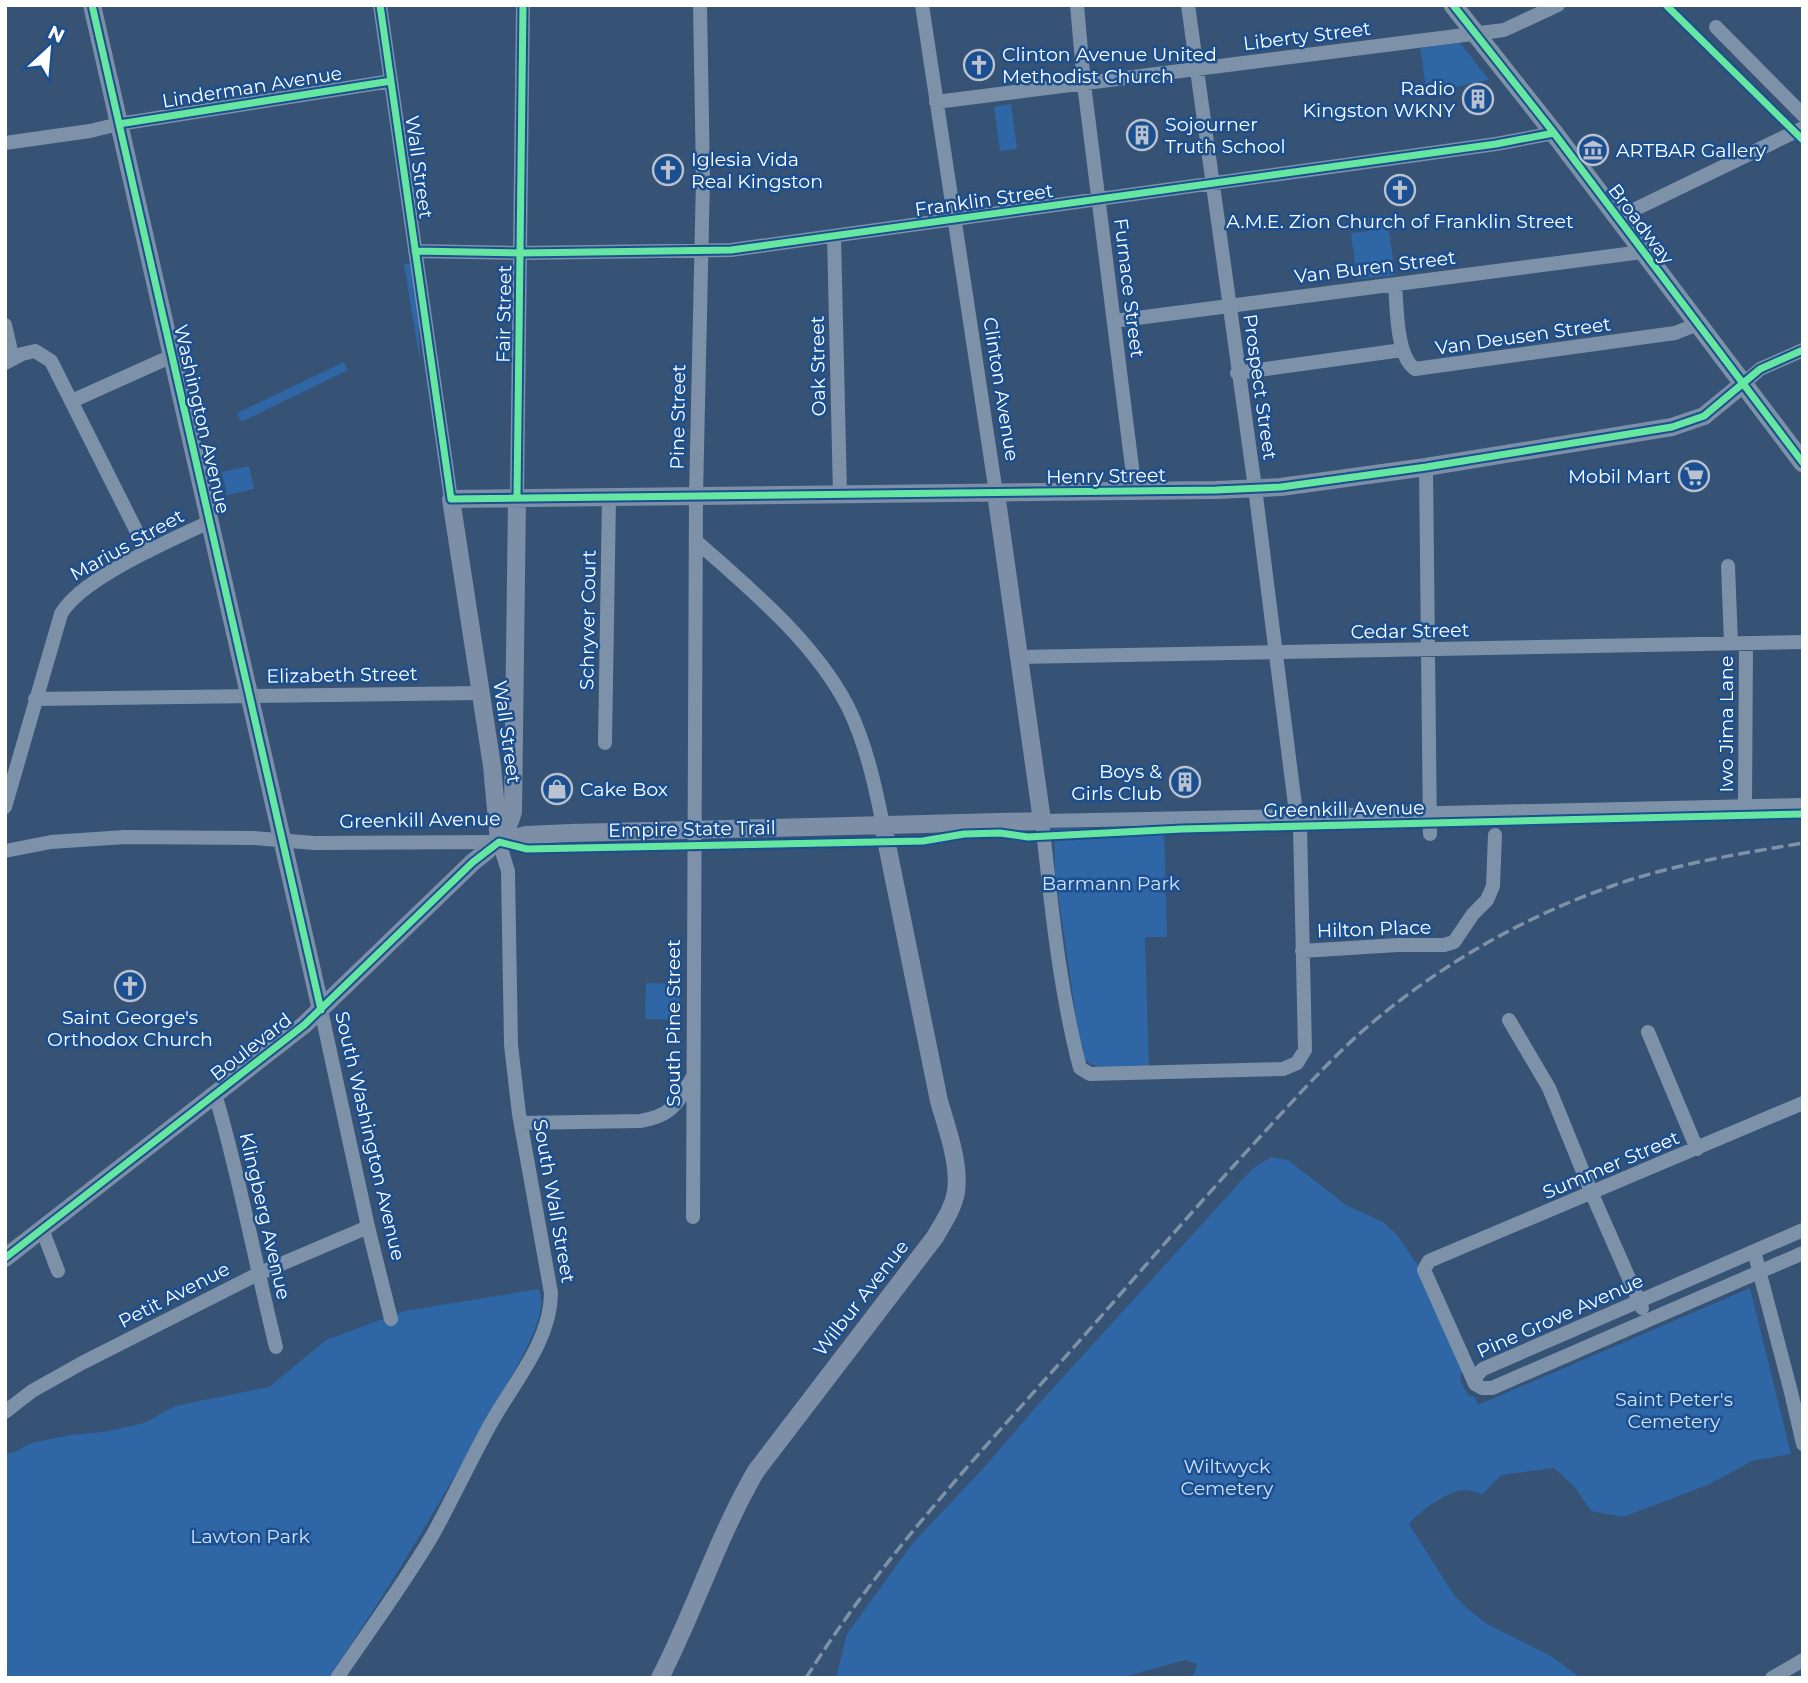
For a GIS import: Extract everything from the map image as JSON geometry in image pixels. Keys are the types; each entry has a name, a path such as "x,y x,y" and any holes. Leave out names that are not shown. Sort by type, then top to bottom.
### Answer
{"highway":[{"name":"Broadway","path":"1453,5 1554,133 1803,463"}],"main road":[{"name":"Washington Avenue","path":"92,5 282,839"},
{"name":"Henry Street","path":"451,499 1255,488 1426,467 1672,427 1704,416 1743,384"},
{"name":"Clinton Avenue","path":"996,493 1042,821"},
{"name":"Fair Street","path":"499,842 508,828 513,812 517,498"},
{"name":"Wall Street","path":"451,499 492,766 499,842"},
{"name":"Greenkill Avenue","path":"499,842 526,835 1042,821"},
{"name":"Wilbur Avenue","path":"660,1678 740,1499 756,1471 935,1237 950,1211 956,1192 956,1174 883,825"},
{"name":"South Washington Avenue","path":"282,839 321,1010"},
{"name":"Boulevard","path":"5,1258 321,1010 473,862 499,842"}],"street":[{"name":"Wall Street","path":"380,5 451,499"},
{"name":"Fair Street","path":"517,498 523,5"},
{"name":"Pine Street","path":"694,829 701,252 700,5"},
{"name":"Clinton Avenue","path":"922,5 996,493"},
{"name":"Furnace Street","path":"1077,5 1084,84 1135,491"},
{"name":"Prospect Street","path":"1042,821 1052,917 1080,1068 1090,1074 1283,1069 1297,1063 1304,1054 1301,841 1188,5"},
{"name":"Liberty Street","path":"936,102 1504,30 1558,5"},
{"path":"1716,27 1803,115"},
{"name":"Linderman Avenue","path":"5,143 391,81"},
{"path":"1617,218 1803,128"},
{"name":"Franklin Street","path":"415,251 521,253 731,250 1496,144 1554,133"},
{"name":"Oak Street","path":"834,236 840,494"},
{"name":"Van Buren Street","path":"1114,321 1642,252"},
{"path":"1237,373 1402,350 1395,285"},
{"name":"Van Deusen Street","path":"1402,350 1407,364 1415,369 1432,369 1675,333 1698,324"},
{"path":"5,325 9,361 36,352 46,356 72,401 147,552"},
{"path":"1743,384 1760,369 1803,350"},
{"path":"72,401 172,356"},
{"path":"1426,467 1430,834"},
{"name":"Schryver Court","path":"605,743 609,497"},
{"name":"Marius Street","path":"5,807 65,605 80,590 147,552 209,522"},
{"path":"696,541 796,634 840,692 862,741 883,825"},
{"name":"Iwo Jima Lane","path":"1728,566 1739,643 1745,807"},
{"name":"Cedar Street","path":"1018,657 1803,642"},
{"name":"Elizabeth Street","path":"35,699 481,693"},
{"name":"Greenkill Avenue","path":"1042,821 1803,805"},
{"name":"South Pine Street","path":"693,1217 694,829"},
{"name":"Hilton Place","path":"1302,951 1444,945 1454,942 1473,914 1487,900 1493,886 1494,835"},
{"name":"Greenkill Avenue","path":"5,851 51,842 125,837 282,839 314,843 499,842"},
{"name":"South Wall Street","path":"337,1678 432,1535 494,1419 529,1362 543,1332 551,1305 511,1045 508,871 499,842"},
{"name":"South Washington Avenue","path":"321,1010 368,1227 391,1319"},
{"path":"1508,1020 1549,1088 1647,1319"},
{"path":"1648,1032 1698,1149"},
{"path":"521,1123 640,1121 658,1118 668,1112 681,1097 692,1077"},
{"name":"Klingberg Avenue","path":"215,1094 237,1174 276,1347"},
{"name":"Summer Street","path":"1475,1384 1424,1270 1426,1264 1803,1103"},
{"name":"Petit Avenue","path":"5,1412 53,1378 258,1275 368,1227"},
{"path":"42,1229 58,1271"},
{"name":"Pine Grove Avenue","path":"1803,1230 1483,1369 1477,1375 1475,1384 1482,1388 1492,1388 1803,1253"},
{"path":"1754,1251 1797,1390 1803,1444"},
{"path":"1772,1678 1803,1660"}],"green space":[{"path":"1460,43 1489,80 1455,87 1426,86 1420,48"},
{"path":"1011,104 1017,149 1000,151 994,107"},
{"path":"1387,215 1395,275 1357,279 1351,233 1369,231 1368,217"},
{"path":"414,263 421,323 420,361 404,264"},
{"path":"344,362 348,370 241,422 237,413"},
{"path":"249,466 254,489 227,495 222,472"},
{"name":"Barmann Park","path":"1164,826 1167,937 1145,937 1149,1067 1101,1068 1086,1060 1081,1053 1055,873 1054,829"},
{"path":"646,983 680,984 680,1020 645,1019"},
{"name":"Wiltwyck Cemetery","path":"1271,1157 1288,1160 1346,1205 1383,1222 1397,1235 1419,1267 1464,1372 1461,1373 1460,1380 1468,1395 1475,1397 1478,1405 1750,1288 1791,1454 1752,1461 1710,1484 1623,1517 1591,1511 1575,1487 1554,1468 1501,1475 1482,1495 1466,1490 1451,1493 1420,1513 1409,1524 1454,1595 1469,1610 1487,1624 1551,1656 1581,1678 1188,1678 1194,1674 1197,1664 1185,1660 1120,1678 836,1678 847,1634 912,1544 1252,1169"},
{"name":"Lawton Park","path":"539,1289 539,1318 520,1361 412,1548 328,1678 5,1678 5,1454 31,1443 144,1423 175,1406 269,1387 326,1340 404,1311"}],"railway":[{"path":"806,1678 868,1588 937,1502 1296,1098 1345,1047 1386,1011 1478,948 1578,899 1635,878 1683,866 1803,843"}],"cycle path":[{"path":"92,5 321,1010"},
{"path":"380,5 451,499 1281,487 1426,467 1672,427 1704,416 1760,369 1803,350"},
{"path":"517,498 523,5"},
{"path":"1453,5 1554,133 1803,463"},
{"path":"1666,5 1803,140"},
{"path":"119,124 391,81"},
{"path":"415,251 521,253 731,250 1496,144 1554,133"},
{"name":"Empire State Trail","path":"5,1258 304,1025 473,862 499,842 527,849 923,841 964,834 1000,833 1028,837 1182,829 1803,814"}],"place":[{"name":"Clinton Avenue United Methodist Church","path":"979,65"},
{"name":"Radio Kingston WKNY","path":"1478,99"},
{"name":"Sojourner Truth School","path":"1142,135"},
{"name":"ARTBAR Gallery","path":"1593,150"},
{"name":"Iglesia Vida Real Kingston","path":"668,170"},
{"name":"A.M.E. Zion Church of Franklin Street","path":"1400,190"},
{"name":"Mobil Mart","path":"1694,476"},
{"name":"Boys & Girls Club","path":"1185,782"},
{"name":"Cake Box","path":"557,789"},
{"name":"Saint George's Orthodox Church","path":"130,986"}],"park label":[{"name":"Saint Peter's Cemetery","path":"1674,1410"}]}
